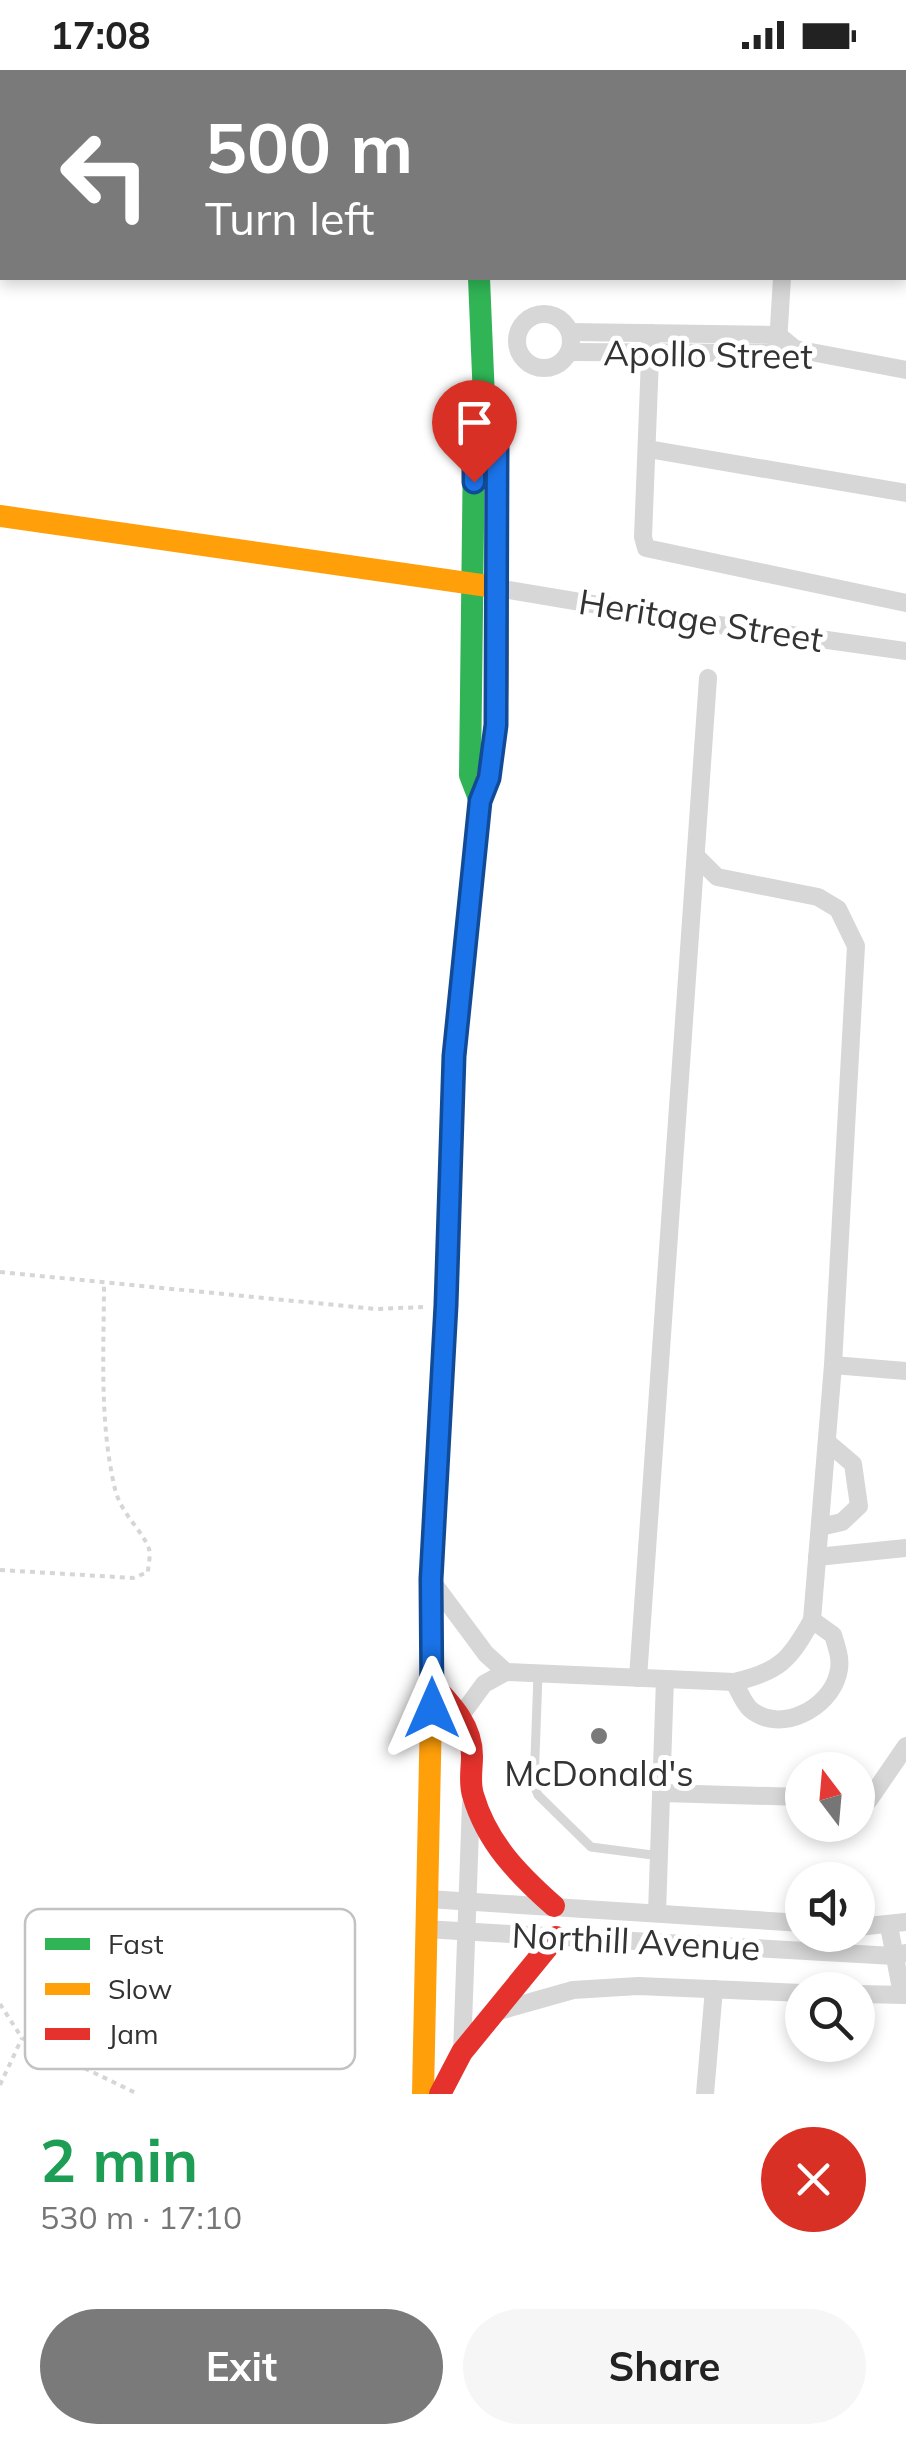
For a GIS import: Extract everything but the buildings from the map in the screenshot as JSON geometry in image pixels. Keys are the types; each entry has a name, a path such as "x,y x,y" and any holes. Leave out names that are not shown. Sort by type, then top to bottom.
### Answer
{"main road":[{"path":"423,2094 431,1579 454,1056 480,801 489,778 496,725 497,443 484,399 479,280"},
{"path":"480,801 470,776 471,584 474,445 484,399"},
{"path":"0,516 496,588"},
{"path":"432,1684 462,1714 472,1744 471,1789 480,1817 503,1860 554,1906"},
{"path":"440,2094 462,2052 556,1936"}],"street":[{"path":"782,280 784,346"},
{"path":"570,332 569,352 554,366 543,368 524,359 517,340 526,321 535,315 556,316 570,332 651,343 643,538 646,548 906,603"},
{"path":"481,340 517,340"},
{"name":"Apollo Street","path":"569,352 651,343 784,346 906,370"},
{"path":"648,449 906,494"},
{"name":"Heritage Street","path":"496,588 906,651"},
{"path":"638,1678 708,678"},
{"path":"462,1714 484,1684 506,1672 734,1682 765,1675 795,1652 812,1620 833,1365 856,946 838,909 818,896 716,877 696,856"},
{"path":"833,1365 906,1371"},
{"path":"820,1527 842,1522 859,1506 853,1464 827,1442"},
{"path":"818,1557 906,1548"},
{"path":"431,1579 486,1654 506,1672"},
{"path":"734,1682 747,1706 760,1716 787,1718 810,1712 831,1693 840,1671 833,1635 812,1620"},
{"path":"657,1914 665,1679"},
{"path":"875,1791 906,1746"},
{"path":"462,2052 471,1789"},
{"path":"662,1793 785,1797"},
{"name":"Northill Avenue","path":"428,1899 785,1922"},
{"path":"875,1994 904,1994 898,1924"},
{"name":"Northill Avenue","path":"426,1929 900,1954"},
{"path":"498,2011 573,1990 638,1986 785,1992"},
{"path":"705,2094 714,1989"}],"lane":[{"path":"538,1674 534,1785 538,1795 591,1846 660,1856"}],"path":[{"path":"0,1272 376,1309 446,1305"},
{"path":"0,1570 132,1578 148,1572 149,1550 116,1494 108,1454 104,1282"},
{"path":"0,2004 25,2039"},
{"path":"0,2085 22,2038"},
{"path":"86,2069 138,2094"}],"traffic: fast":[{"path":"479,280 484,399 474,445 470,775 480,801"}],"traffic: slow":[{"path":"0,516 488,586"},
{"path":"445,1331 454,1056 480,801 488,774 496,710 496,545"},
{"path":"423,2094 431,1712"}],"traffic: jam":[{"path":"484,399 497,443 496,545"},
{"path":"431,1712 431,1579 445,1331"},
{"path":"432,1684 469,1735 472,1790 486,1828 516,1869 554,1906"},
{"path":"440,2094 462,2052 556,1937"}],"place":[{"name":"McDonald's","path":"599,1736"}],"route":[{"path":"432,1708 431,1579 454,1056 480,801 489,778 496,725 497,443 484,399 474,445 474,482"}]}
